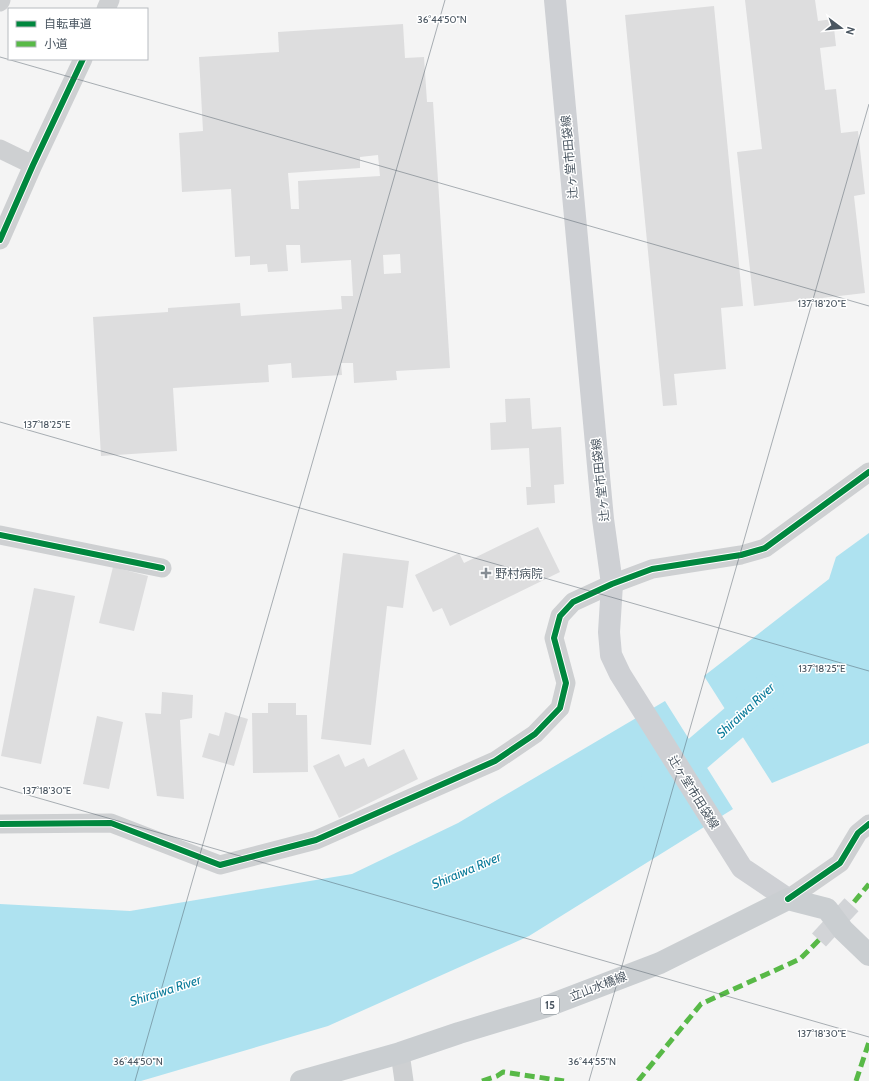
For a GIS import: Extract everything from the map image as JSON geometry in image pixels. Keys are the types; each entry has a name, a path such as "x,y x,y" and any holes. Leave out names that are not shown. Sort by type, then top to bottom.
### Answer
{"main road":[{"name":"辻ヶ堂市田袋線","path":"555,0 603,519 612,584 608,632 611,655 620,674 742,868 788,900"},
{"path":"788,900 827,908 843,930 869,954"},
{"name":"立山水橋線","path":"301,1081 400,1053 459,1033 546,1007 660,962 788,900"}],"street":[{"path":"0,240 33,165 83,60"},
{"path":"0,149 33,165"},
{"path":"0,824 111,823 220,865 316,840 495,761 535,734 560,708 566,682 554,638 560,616 573,602 612,584 652,569 741,555 765,548 869,472"},
{"path":"0,535 162,568"},
{"path":"788,900 840,863 858,833 869,824"},
{"path":"400,1053 404,1081"}],"water":[{"path":"869,533 869,743 772,783 704,676 829,579 836,557"},
{"path":"665,701 733,809 529,936 328,1026 141,1081 0,1081 0,904 130,911 352,874 458,823"}],"building":[{"path":"745,0 815,0 818,21 833,19 836,46 820,48 825,90 836,89 841,133 858,131 865,194 854,196 865,293 754,306 737,152 762,149"},
{"path":"714,6 743,306 721,308 726,369 674,374 677,405 663,406 625,15"},
{"path":"403,24 405,58 424,57 427,102 433,102 450,368 396,371 397,380 354,383 353,363 341,363 342,375 292,378 291,363 268,365 269,382 173,388 177,451 101,456 93,317 168,312 168,308 240,303 241,316 342,309 341,296 353,296 351,260 301,263 300,245 286,245 288,271 268,272 267,264 250,265 250,256 235,257 231,189 182,192 179,133 203,131 199,57 279,52 278,32","holes":["378,155 380,176 298,181 299,209 291,209 288,173 360,168 360,157","400,254 401,273 384,274 383,255"]},
{"path":"530,398 532,429 561,427 564,484 554,485 555,503 527,505 526,487 531,487 529,448 491,450 490,423 506,422 505,399"},
{"path":"538,527 560,572 450,626 442,608 433,612 415,575 459,553 464,563"},
{"path":"343,553 409,561 403,608 387,606 371,745 321,739"},
{"path":"113,567 148,576 134,631 99,623"},
{"path":"34,588 75,596 41,764 1,756"},
{"path":"162,692 193,695 192,718 180,720 184,799 157,796 145,713 161,714"},
{"path":"268,703 296,703 296,715 307,715 308,772 253,773 252,713 268,713"},
{"path":"225,712 248,719 234,766 202,757 209,733 219,736"},
{"path":"97,716 123,722 109,789 83,784"},
{"path":"404,749 418,779 339,818 313,766 339,754 345,767 364,758 368,767"}],"waterway":[{"name":"Shiraiwa River","path":"658,778 688,762 751,708 767,691"}],"tunnel":[{"path":"819,940 854,902"}],"marked path":[{"path":"854,902 869,884"},
{"path":"638,1081 701,1004 800,959 819,940"},
{"path":"856,1081 869,1042"},
{"path":"482,1081 497,1076 503,1072 564,1081"}],"cycle path":[{"path":"0,240 33,165 83,60"},
{"path":"0,824 111,823 220,865 316,840 495,761 535,734 560,708 566,683 554,638 560,616 573,602 612,584 652,569 741,555 765,548 869,472"},
{"path":"0,535 162,568"},
{"path":"788,899 840,863 858,833 869,824"}],"place":[{"name":"野村病院","path":"486,573"}]}
